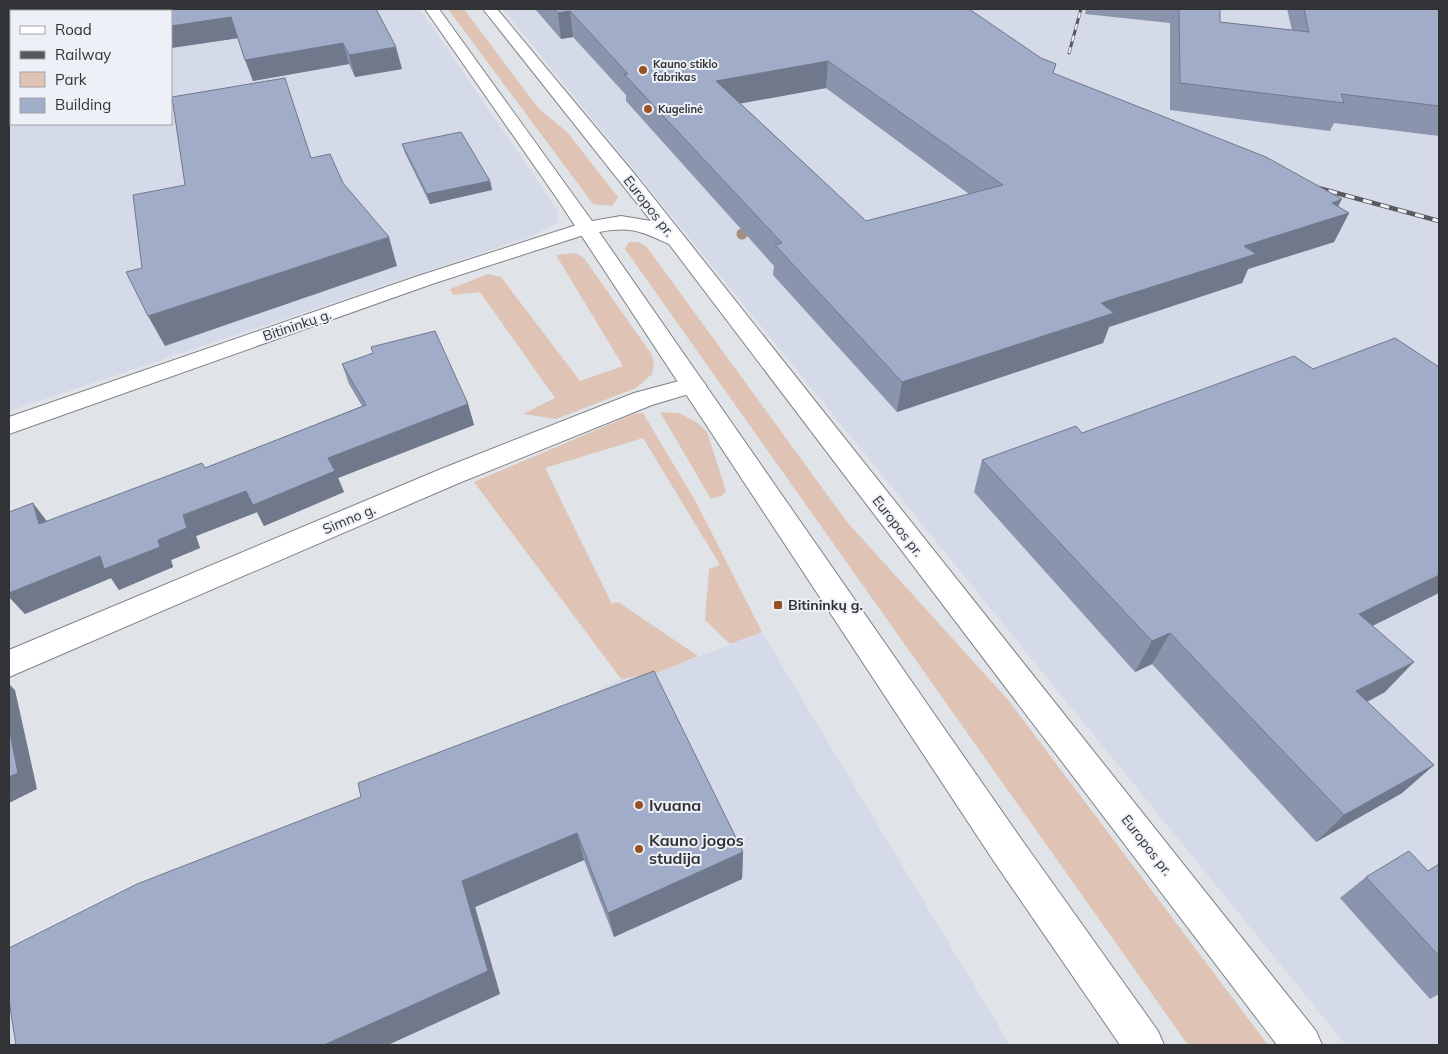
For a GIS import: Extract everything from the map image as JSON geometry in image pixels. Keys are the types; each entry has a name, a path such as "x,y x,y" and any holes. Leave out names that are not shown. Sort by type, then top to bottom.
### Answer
{"main road":[{"path":"432,9 694,385 1006,848 1144,1045"},
{"name":"Europos pr.","path":"490,9 630,181 1302,1045"},
{"name":"Bitininkų g.","path":"9,426 416,284 586,228 621,222 650,227 676,241"},
{"name":"Simno g.","path":"9,664 450,476 643,399 694,385"}],"shaded area":[{"path":"420,9 558,211 557,223 529,237 9,411 9,57 10,56 10,125 172,125 172,10 43,10"},
{"path":"503,9 1439,9 1439,1045 1346,1045"},
{"path":"762,632 1010,1045 9,1045 9,987 621,679 660,672"}],"green space":[{"path":"448,9 464,9 539,109 567,132 618,197 612,206 593,204"},
{"path":"629,242 638,242 646,246 847,522 1009,701 1268,1045 1188,1045 625,249"},
{"path":"576,253 584,258 652,355 654,364 652,374 636,388 556,419 523,414 555,398 480,292 453,295 450,289 488,274 501,277 580,381 623,366 556,255"},
{"path":"660,412 679,413 698,423 707,432 726,491 721,496 711,499"},
{"path":"643,413 697,504 762,632 730,644 705,620 709,569 720,565 643,438 545,468 612,604 618,602 698,656 660,672 621,679 474,482 634,414"}],"building":[{"path":"376,9 396,47 349,55 343,43 245,60 231,17 172,26 172,10 59,10"},
{"path":"554,9 969,9 1041,58 1056,64 1053,73 1266,157 1342,199 1332,203 1349,213 1244,246 1256,254 1101,303 1114,313 902,382 775,245 782,243 624,74 628,74 570,11 558,13","holes":["828,61 1003,185 866,221 716,81"]},
{"path":"1179,9 1220,9 1220,22 1309,32 1304,9 1439,9 1439,106 1341,94 1344,103 1180,83"},
{"path":"285,78 311,158 330,154 343,183 389,237 148,316 126,272 142,268 133,195 185,185 172,97"},
{"path":"461,132 490,181 427,194 402,144"},
{"path":"435,331 468,404 328,458 335,471 253,505 246,491 183,515 187,528 158,540 160,547 104,569 100,556 9,593 9,512 33,503 39,524 202,463 205,468 366,405 342,364 373,353 371,347"},
{"path":"1395,338 1439,367 1439,575 1359,614 1414,662 1356,691 1434,765 1344,815 1170,633 1152,641 982,460 1076,426 1082,433 1294,356 1313,369"},
{"path":"654,671 743,852 608,913 577,833 462,881 488,971 324,1045 16,1045 9,1001 9,948 137,884 361,797 358,783"},
{"path":"9,728 18,773 9,777"},
{"path":"1409,851 1428,871 1439,864 1439,956 1366,877"}],"railway":[{"path":"1069,53 1081,9"},
{"path":"1311,186 1439,221"}],"place":[{"name":"Kauno stiklo fabrikas","path":"643,70"},
{"name":"Kugelinė","path":"648,109"},
{"name":"Bitininkų g.","path":"778,605"},
{"name":"Ivuana","path":"639,805"},
{"name":"Kauno jogos studija","path":"639,849"}]}
